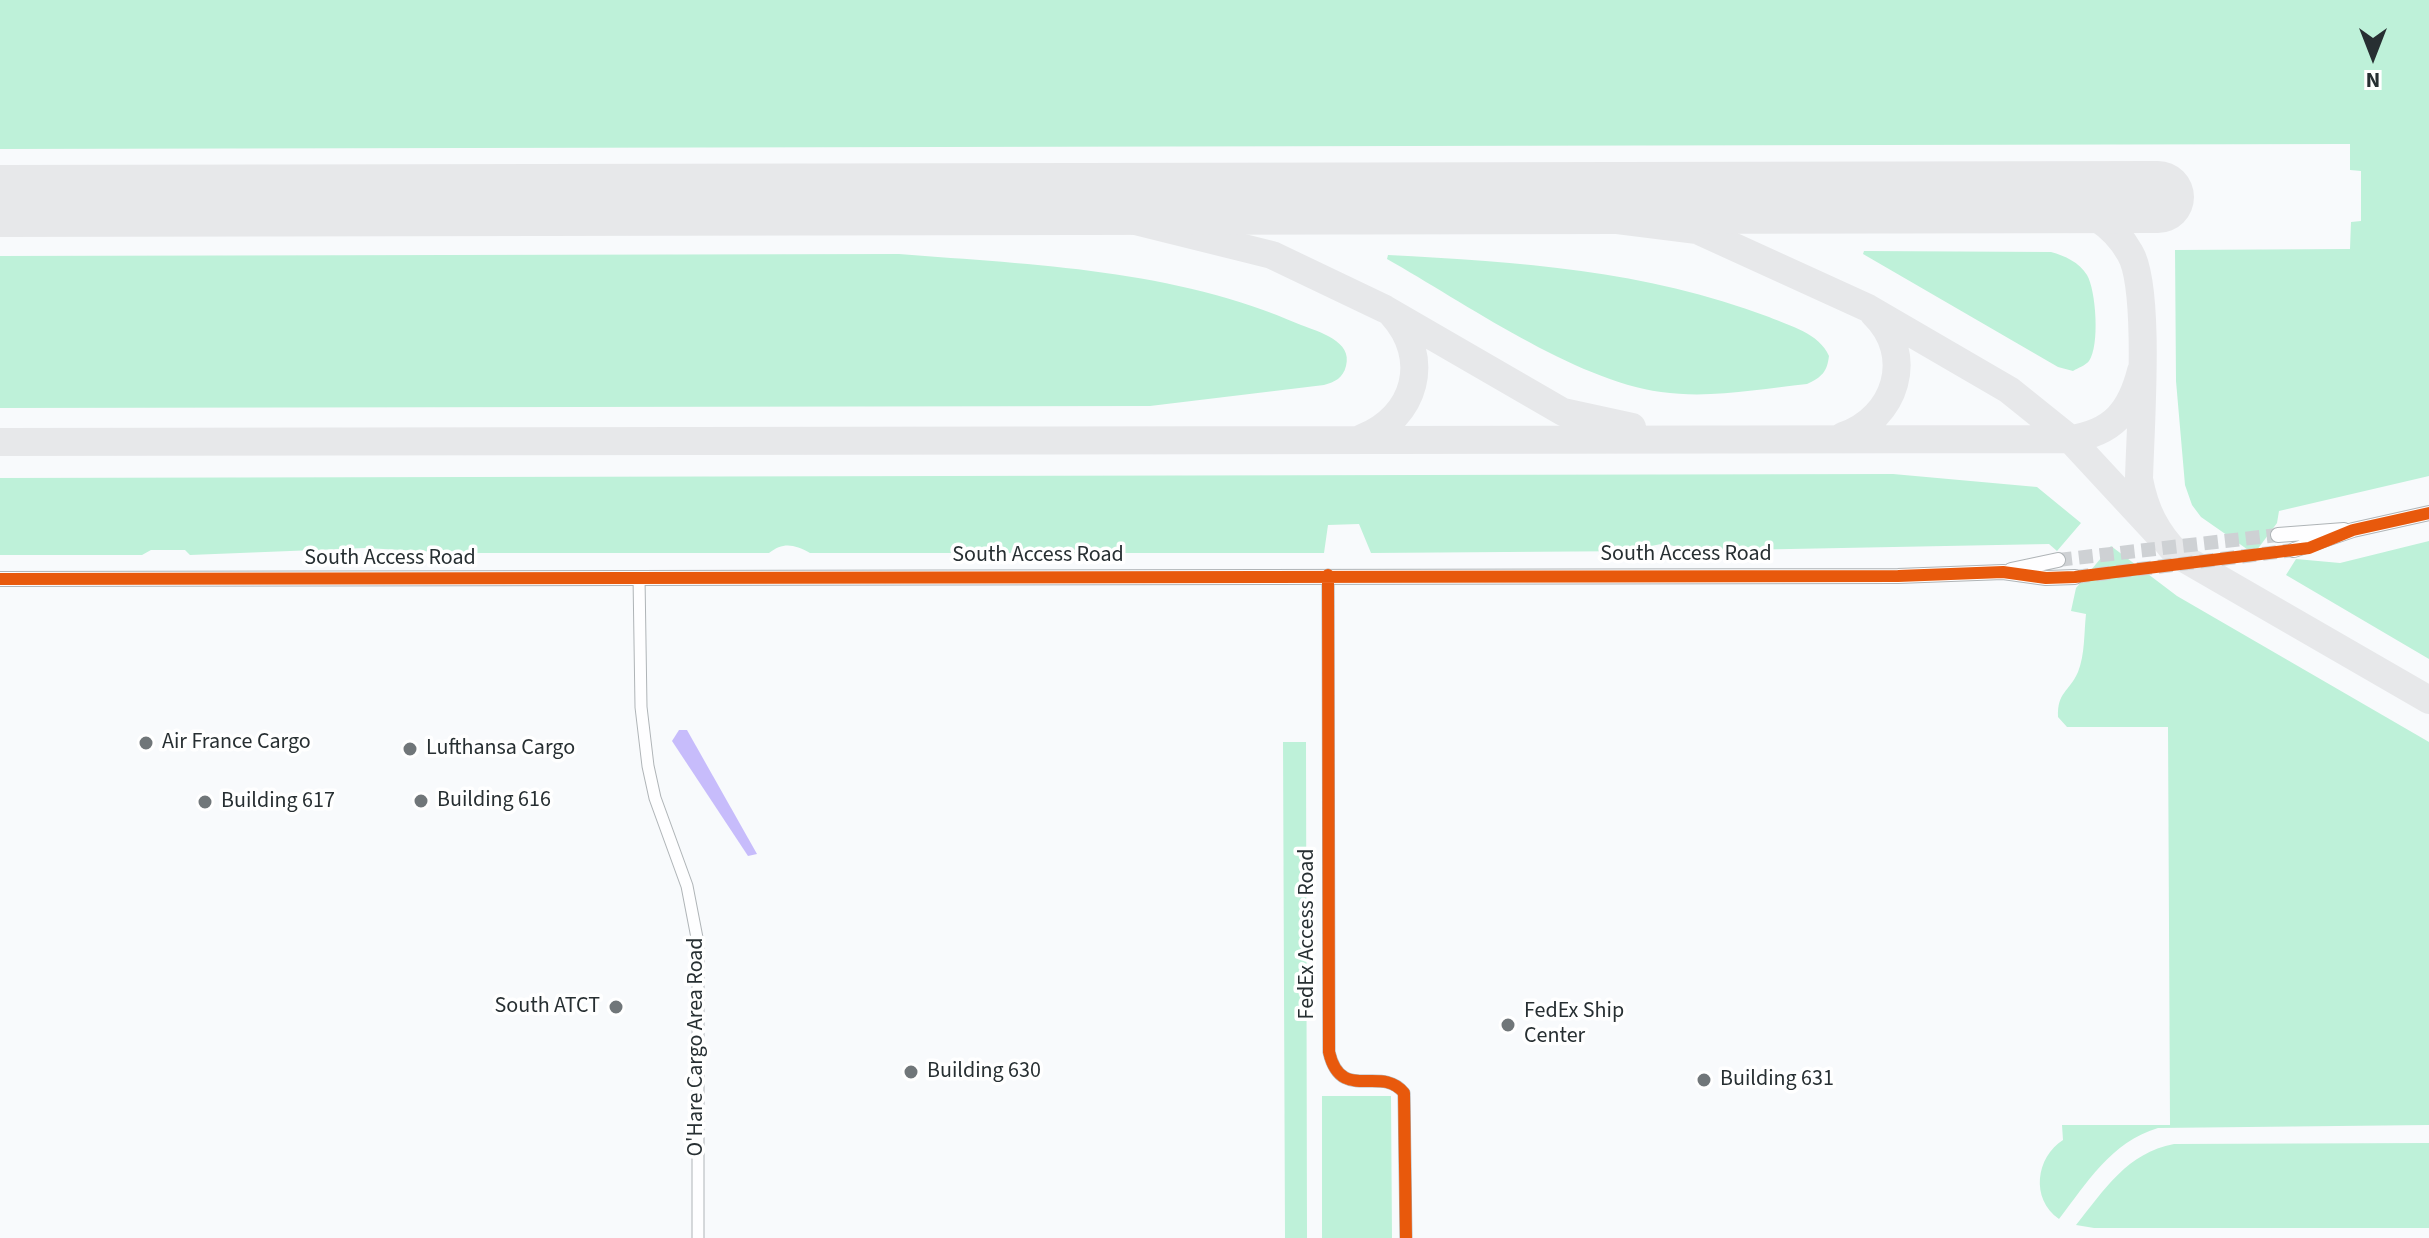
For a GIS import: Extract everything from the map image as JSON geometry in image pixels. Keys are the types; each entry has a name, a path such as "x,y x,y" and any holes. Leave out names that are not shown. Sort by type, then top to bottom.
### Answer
{"street":[{"path":"2294,550 2353,530 2429,513"},
{"path":"2278,535 2353,530"},
{"name":"South Access Road","path":"2003,572 2058,560"},
{"name":"South Access Road","path":"0,579 1850,576 2003,572 2046,578 2075,577"},
{"name":"FedEx Access Road","path":"1328,575 1329,1052 1332,1066 1341,1076 1353,1081 1392,1082 1404,1093 1406,1238"},
{"name":"O'Hare Cargo Area Road","path":"639,577 641,707 648,766 655,798 687,886 698,943 698,1238"}],"green space":[{"path":"0,0 2429,0 2429,476 2279,511 2277,523 2254,554 2201,517 2192,505 2185,485 2176,381 2175,250 2350,249 2351,222 2361,221 2361,171 2350,170 2350,144 0,149"},
{"path":"1864,251 2051,252 2066,258 2084,270 2093,293 2096,331 2089,361 2073,371 2058,367 1863,254"},
{"path":"899,254 1104,273 1204,292 1253,306 1325,334 1344,350 1346,366 1338,379 1324,385 1150,406 0,408 0,256"},
{"path":"1388,255 1533,265 1676,288 1722,301 1803,331 1824,348 1829,356 1828,362 1823,373 1807,384 1753,391 1679,394 1627,385 1521,338 1387,259"},
{"path":"1893,474 2037,487 2081,523 2057,551 2049,544 1686,551 1664,544 1641,551 1371,553 1359,524 1328,525 1324,553 810,553 789,546 769,553 458,553 365,548 190,555 185,550 151,550 142,555 0,555 0,478"},
{"path":"2429,541 2429,659 2286,575 2296,559 2340,563"},
{"path":"2111,546 2177,596 2429,742 2429,1125 2158,1128 2141,1134 2113,1153 2059,1219 2044,1201 2040,1178 2047,1157 2063,1140 2062,1125 2170,1125 2168,727 2067,727 2058,717 2059,702 2075,679 2083,651 2086,614 2071,611 2076,588"},
{"path":"1283,742 1306,742 1307,1238 1285,1238"},
{"path":"1322,1096 1391,1096 1392,1238 1322,1238"},
{"path":"2429,1143 2429,1228 2094,1228 2076,1225 2107,1186 2130,1164 2143,1155 2174,1144"}],"shaded area":[{"path":"679,730 687,730 757,854 748,856 672,741"}],"taxiway":[{"path":"2052,198 2075,206 2106,225 2123,242 2136,271 2142,327 2139,479 2148,511 2163,538 2178,555 2429,700"},
{"path":"879,199 1119,217 1272,255 1385,309 1563,412 1632,427"},
{"path":"1383,199 1514,207 1697,230 1868,308 2009,390 2070,439 2159,535"},
{"path":"1362,438 1395,416 1406,401 1412,385 1412,349 1392,314"},
{"path":"1843,436 1876,415 1894,384 1897,366 1894,348 1887,330 1874,314"},
{"path":"0,442 2070,439 2098,431 2118,418 2132,398 2141,371"}],"runway":[{"path":"0,201 2158,197"}],"tunnel":[{"path":"2058,560 2278,535"},
{"path":"2075,577 2294,550"}],"cycle path":[{"path":"0,579 1898,576 2003,572 2046,578 2309,548 2353,530 2429,513"},
{"path":"1328,575 1329,1052 1335,1068 1343,1076 1352,1080 1395,1085 1404,1093 1406,1238"}],"place":[{"name":"Air France Cargo","path":"146,743"},
{"name":"Lufthansa Cargo","path":"410,749"},
{"name":"Building 616","path":"421,801"},
{"name":"Building 617","path":"205,802"},
{"name":"South ATCT","path":"616,1007"},
{"name":"FedEx Ship Center","path":"1508,1025"},
{"name":"Building 630","path":"911,1072"},
{"name":"Building 631","path":"1704,1080"}]}
